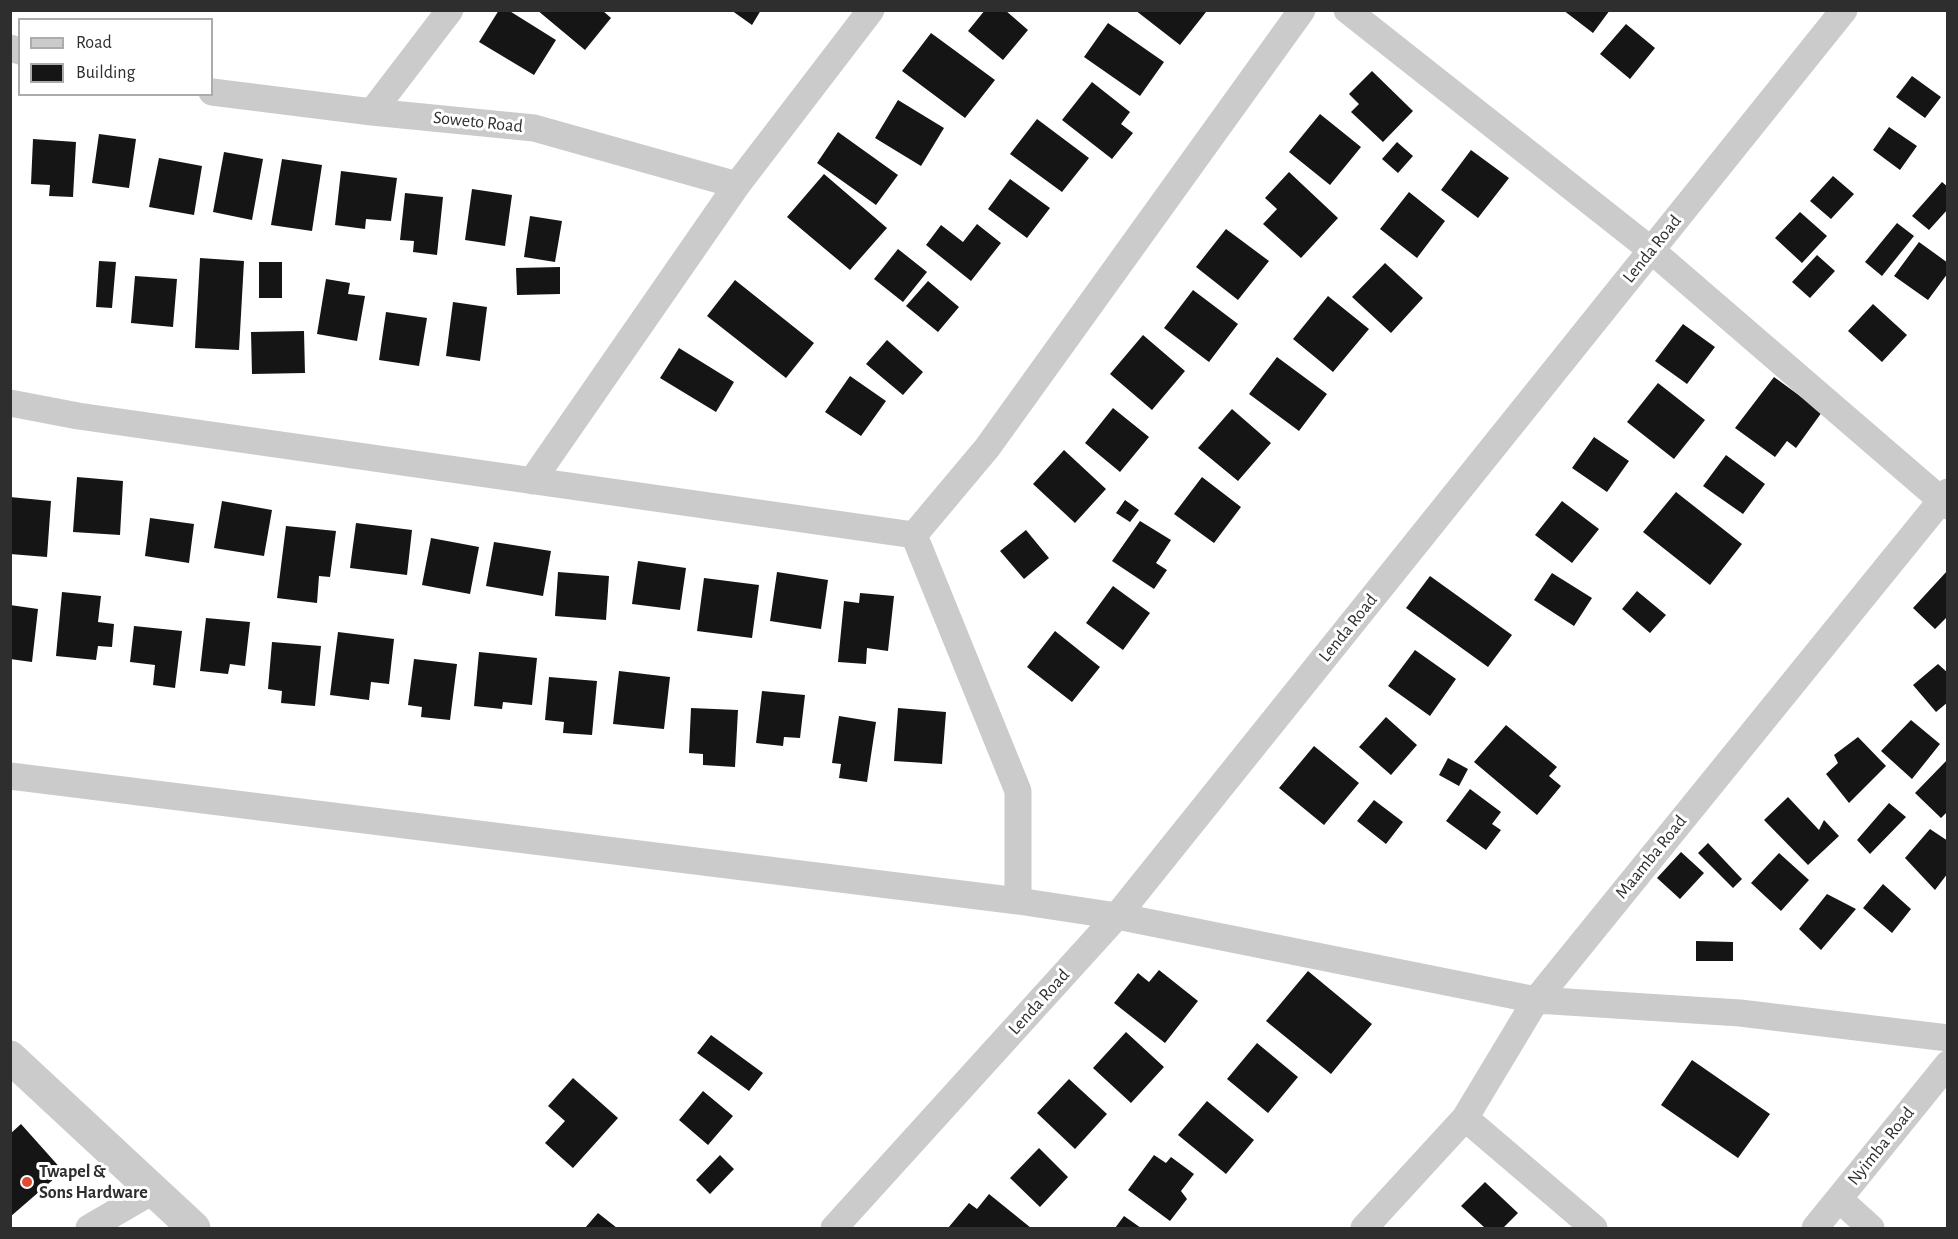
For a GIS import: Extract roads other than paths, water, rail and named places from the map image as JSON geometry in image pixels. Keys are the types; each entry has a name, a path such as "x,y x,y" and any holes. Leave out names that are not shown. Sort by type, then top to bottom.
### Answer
{"street":[{"path":"372,112 450,10"},
{"path":"532,481 737,185 871,10"},
{"path":"914,535 987,448 1302,10"},
{"path":"1347,10 1651,250 1945,499"},
{"name":"Lenda Road","path":"834,1228 1117,916 1844,10"},
{"name":"Soweto Road","path":"213,92 372,112 534,128 737,185"},
{"path":"10,403 78,416 914,535"},
{"name":"Maamba Road","path":"1364,1228 1465,1118 1536,1000 1945,499"},
{"path":"914,535 1018,791 1018,901"},
{"path":"10,776 1018,901 1117,916 1536,1000 1740,1013 1947,1038"},
{"path":"10,1057 194,1228"},
{"name":"Nyimba Road","path":"1815,1228 1947,1064"},
{"path":"1465,1118 1594,1228"},
{"path":"89,1228 154,1190"},
{"path":"1839,1199 1871,1228"}],"place":[{"name":"Twapel & Sons Hardware","path":"27,1182"}]}
